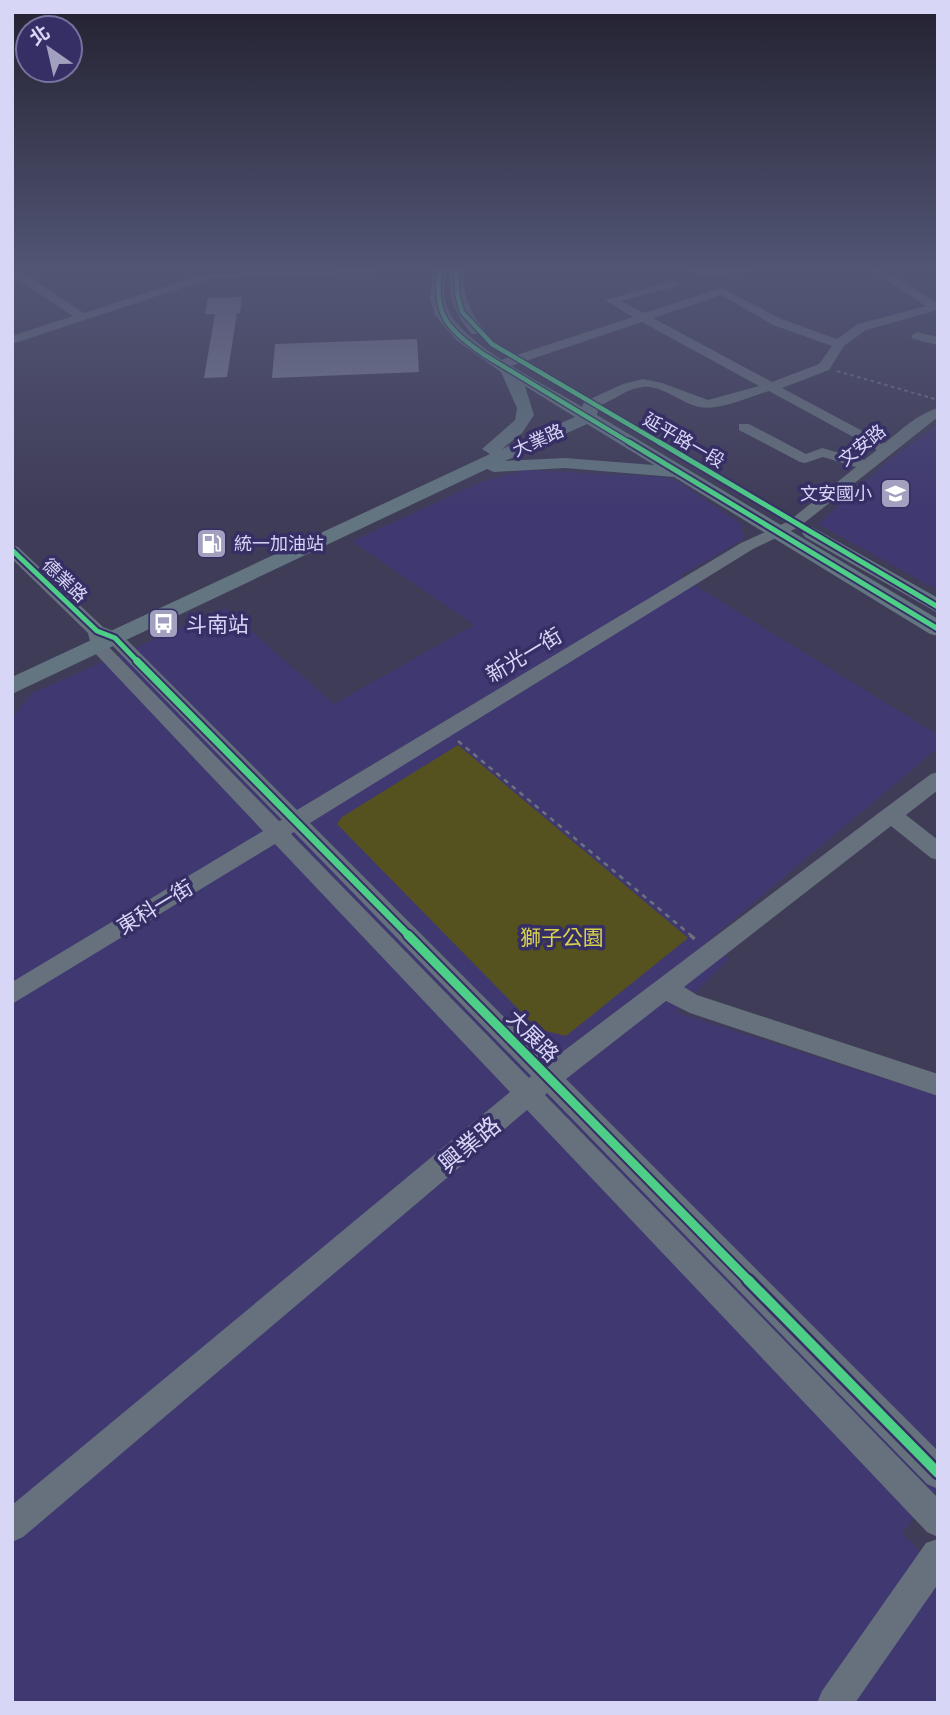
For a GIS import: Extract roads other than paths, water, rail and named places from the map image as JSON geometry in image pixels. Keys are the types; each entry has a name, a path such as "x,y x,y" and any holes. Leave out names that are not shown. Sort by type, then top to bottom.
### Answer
{"main road":[{"name":"延平路一段","path":"479,349 786,528 938,628"},
{"name":"延平路一段","path":"496,349 508,365"},
{"path":"491,449 517,428 527,409 508,365"},
{"name":"延平路一段","path":"585,410 680,473 938,607"},
{"name":"大業路","path":"12,687 103,638 393,500 491,449 585,410"},
{"name":"大業路","path":"393,500 468,471 585,410"},
{"path":"468,471 517,464 565,463 680,473"},
{"name":"大業路","path":"12,671 103,638"}],"street":[{"path":"508,365 553,349"},
{"path":"702,349 887,450"},
{"path":"585,410 638,384 650,383 694,404 708,404 792,382 824,367 836,349"},
{"name":"文安路","path":"786,528 868,467 923,419 938,412"},
{"path":"744,427 805,458 822,452 868,467"},
{"name":"新光一街","path":"287,827 747,546 786,528"},
{"name":"德業路","path":"12,551 103,638"},
{"name":"大展路","path":"103,638 287,827 528,1093 938,1521"},
{"name":"興業路","path":"12,1525 549,1076 667,989 938,779"},
{"path":"891,814 938,852"},
{"name":"大展路","path":"287,827 549,1076 938,1473"},
{"name":"東科一街","path":"12,994 287,827"},
{"path":"667,989 690,1003 938,1085"},
{"path":"834,1703 938,1555"}],"place":[{"name":"文安國小","path":"895,493"},
{"name":"統一加油站","path":"211,543"},
{"name":"斗南站","path":"163,624"}],"park label":[{"name":"獅子公園","path":"562,937"}]}
